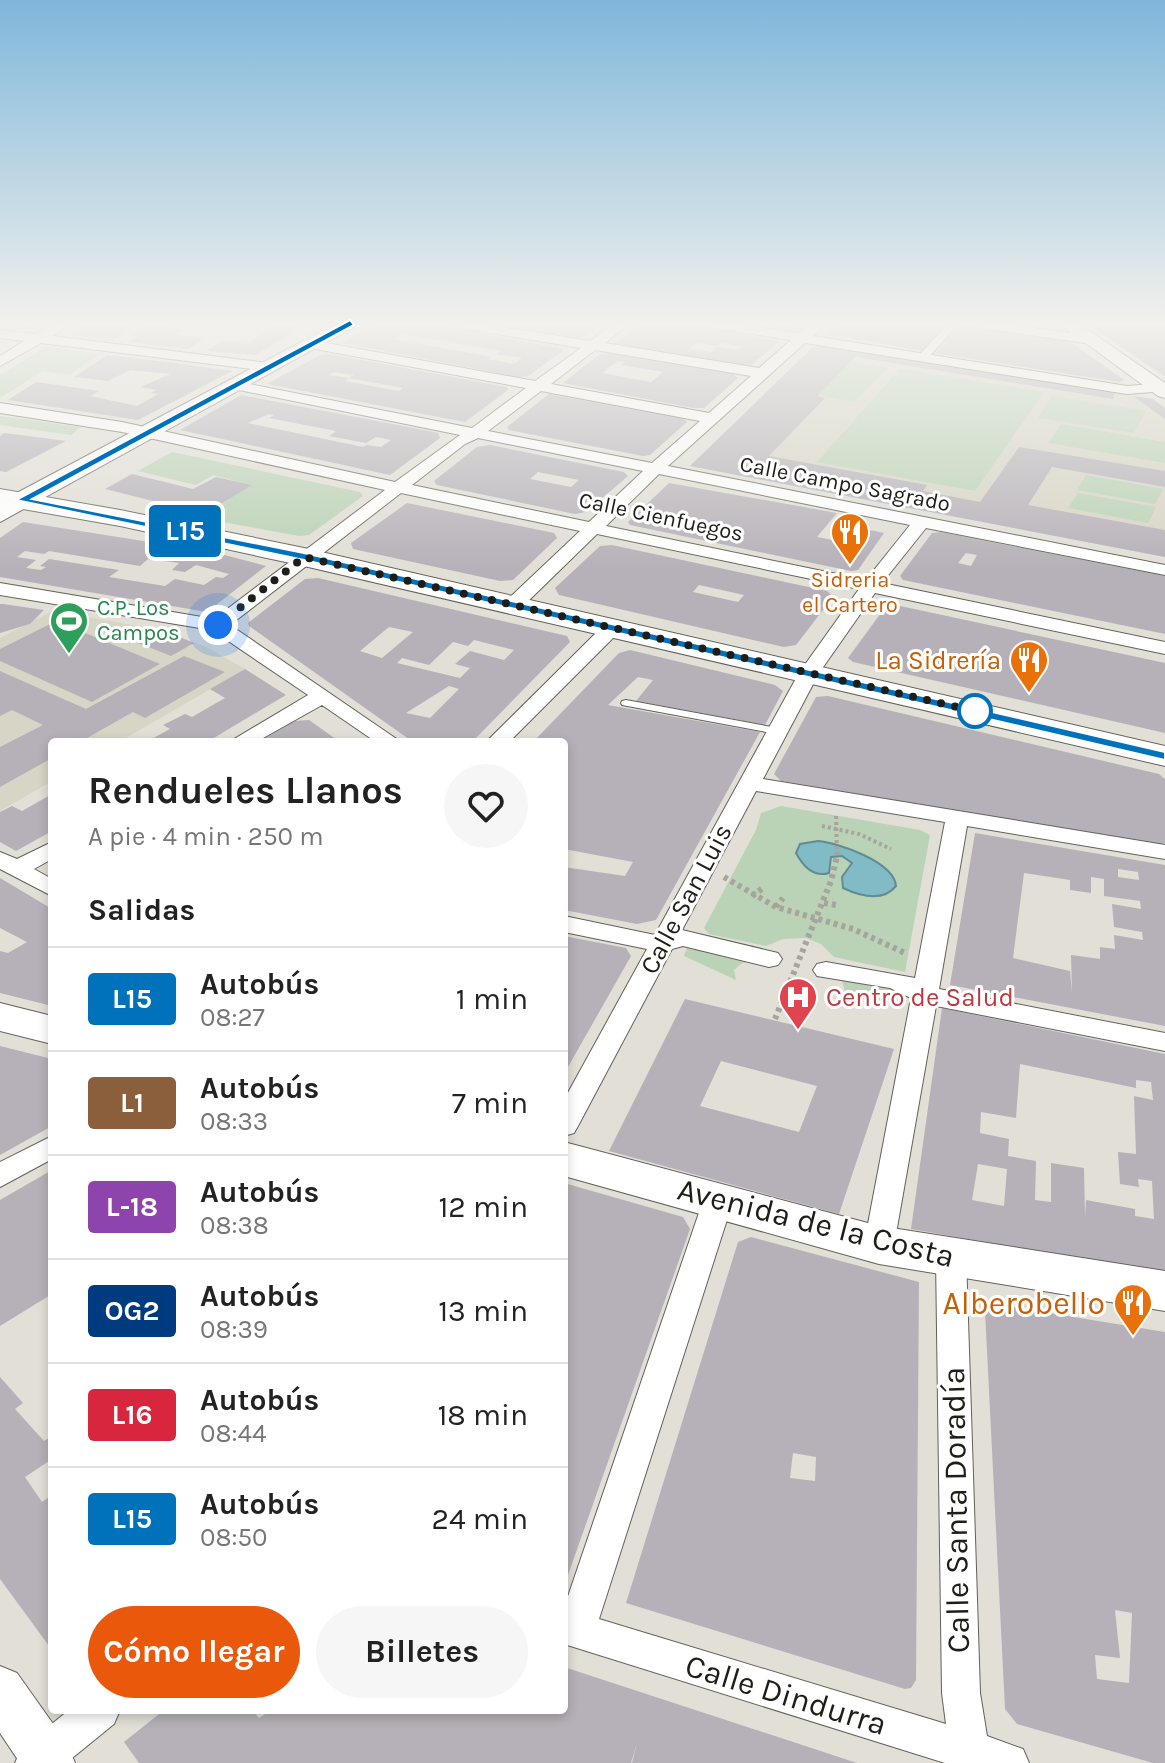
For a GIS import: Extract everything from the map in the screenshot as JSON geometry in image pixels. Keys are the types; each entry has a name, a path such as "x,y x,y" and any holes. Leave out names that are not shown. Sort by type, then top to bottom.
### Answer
{"main road":[{"path":"7,504 196,405"},
{"path":"7,504 304,557 1165,756"},
{"path":"0,1017 48,1029"},
{"name":"Avenida de la Costa","path":"568,1160 879,1245 1165,1291"}],"street":[{"name":"Calle Campo Sagrado","path":"333,405 1165,570"},
{"path":"218,625 459,441 474,434 512,405"},
{"path":"642,405 711,418"},
{"path":"513,605 725,405"},
{"name":"Calle Cienfuegos","path":"0,408 147,432 1165,648"},
{"name":"Calle San Luis","path":"568,1119 809,673 871,585 921,522"},
{"path":"0,589 218,625 384,738"},
{"path":"501,738 612,628"},
{"path":"247,738 322,696"},
{"path":"749,783 1165,852"},
{"path":"879,1245 957,817"},
{"path":"8,864 48,850"},
{"path":"8,864 48,887"},
{"path":"568,925 662,944 682,938 769,959"},
{"path":"826,970 900,982 917,987 925,995 1165,1042"},
{"path":"0,1176 48,1148"},
{"path":"570,1628 718,1201"},
{"name":"Calle Santa Doradía","path":"951,1257 961,1693 971,1757"},
{"name":"Calle Dindurra","path":"570,1628 971,1757 1009,1763"},
{"path":"0,1690 43,1760 95,1714"}],"lane":[{"path":"626,703 777,731"}],"path":[{"path":"775,1019 824,903 839,841 835,811"},
{"path":"822,826 867,837 891,849"},
{"path":"723,876 752,896 776,907 853,929 916,956"},
{"path":"752,896 763,888"},
{"path":"776,907 783,898"},
{"path":"824,903 836,905"}],"shaded area":[{"path":"753,405 1161,405 1165,408 1165,557 690,466"},
{"path":"52,611 162,630 206,647 245,669 126,738 48,738 48,783 0,811 0,638"}],"green space":[{"path":"868,405 1035,405 975,491 817,462"},
{"path":"1046,405 1110,405 1146,411 1134,433 1038,418"},
{"path":"0,416 80,427 71,435 0,425"},
{"path":"1061,424 1165,442 1165,463 1048,443"},
{"path":"172,452 360,492 363,496 309,535 299,536 201,518 251,485 213,475 196,485 138,471"},
{"path":"1086,475 1163,489 1155,504 1077,490"},
{"path":"1078,493 1156,507 1148,523 1068,508"},
{"path":"781,806 920,830 930,835 905,972 834,957 821,944 806,938 783,939 766,946 709,934 704,928 756,830 761,813"},
{"path":"687,948 758,961 742,963 734,970 736,980 684,956"},
{"path":"828,974 898,987 896,1000 838,999 845,991 842,981"}],"water":[{"path":"818,841 864,855 886,869 896,886 878,896 843,888 842,877 852,863 842,856 831,857 829,873 813,872 796,853 800,844"}],"building":[{"path":"42,405 134,405 166,405 138,420"},
{"path":"223,405 294,405 438,433 440,438 390,475 180,430","holes":["269,414 274,415 269,418 336,431 329,436 366,443 376,437 391,440 381,447 363,447 248,423"]},
{"path":"378,405 487,405 465,422"},
{"path":"535,405 610,405 687,422 650,455 643,456 509,430 507,427"},
{"path":"679,405 707,405 693,408"},
{"path":"753,405 818,405 769,456 927,485 923,491 980,502 1019,447 1165,471 1165,487 1052,467 1028,505 1165,530 1165,557 690,466"},
{"path":"1146,405 1161,405 1165,408 1165,419"},
{"path":"4,433 66,441 6,472 0,471 0,436"},
{"path":"490,445 624,472 628,476 586,512 575,514 437,485 434,481 477,447","holes":["538,472 579,480 571,487 530,479"]},
{"path":"132,474 193,489 216,477 252,485 205,514 105,489"},
{"path":"669,483 837,513 817,537 848,543 851,539 837,536 846,525 884,533 858,570 851,571 630,525 628,522"},
{"path":"407,503 554,533 557,538 513,580 500,581 353,549 351,543"},
{"path":"23,522 213,552 266,566 207,612 0,577 0,538","holes":["25,551 44,554 49,551 140,566 148,559 179,563 172,570 185,572 196,565 229,574 223,578 216,577 204,585 175,579 165,586 109,577 119,570 49,559 40,566 46,567 41,570 26,568 36,560 17,557"]},
{"path":"941,532 1165,576 1165,634 903,580 900,576 932,533","holes":["966,553 977,555 971,566 958,563"]},
{"path":"612,545 827,591 833,597 796,645 784,647 559,595 555,588 600,546","holes":["699,585 744,595 738,602 693,592"]},
{"path":"318,578 567,636 570,642 476,738 407,738 248,623 305,579","holes":["389,627 413,632 382,658 360,651","474,640 514,650 504,660 470,651 455,664 470,668 460,678 397,663 402,658 429,665 453,642 468,646","449,686 459,689 430,718 406,713"]},
{"path":"0,604 44,610 30,624 0,633"},
{"path":"891,604 1165,663 1165,733 853,662 848,658 886,606"},
{"name":"C.P. Los Campos","path":"56,621 160,664 92,702 0,661 0,649"},
{"path":"162,630 194,643 171,656 138,643"},
{"path":"630,650 775,685 783,691 765,725 636,701 653,680 638,677 608,705 760,732 656,920 637,924 568,911 568,868 625,876 633,862 568,850 568,738 537,738 619,653"},
{"path":"184,656 225,672 145,718 133,712 87,738 48,738 48,760 0,787 0,747 43,725 12,710 0,716 0,671 86,709"},
{"path":"245,669 286,695 214,738 153,738 170,729 163,725 185,714 192,717 225,698 210,689"},
{"path":"828,696 1159,774 1165,779 1165,843 1160,845 781,781 774,774 816,697"},
{"path":"309,720 334,738 265,738 295,721"},
{"path":"48,796 48,833 16,851 0,842 0,812 12,806 22,811"},
{"path":"975,833 1165,865 1165,1026 950,985","holes":["1118,869 1138,872 1139,880 1118,877","1024,873 1070,880 1070,890 1091,893 1091,877 1104,879 1104,896 1140,901 1141,909 1112,904 1114,927 1142,932 1143,940 1114,935 1115,949 1100,947 1100,959 1071,955 1072,993 1070,971 1013,958"]},
{"path":"0,878 48,907 48,1005 0,993 0,951 8,953 27,942 0,928"},
{"path":"568,937 626,948 631,956 568,1067"},
{"path":"685,999 894,1049 839,1214 609,1151","holes":["721,1061 817,1086 799,1132 700,1106"]},
{"path":"942,1008 1165,1054 1165,1274 911,1229","holes":["1020,1064 1136,1088 1136,1080 1151,1082 1153,1100 1134,1096 1136,1154 1118,1152 1120,1184 1139,1187 1138,1179 1152,1181 1154,1219 1135,1216 1135,1209 1086,1200 1085,1217 1084,1168 1051,1163 1051,1202 1035,1200 1036,1161 1008,1156 1009,1139 980,1133 981,1112 1016,1118","978,1164 1007,1169 1004,1206 972,1200"]},
{"path":"0,1046 48,1058 48,1128 0,1155"},
{"path":"48,1172 48,1296 0,1326 0,1200"},
{"path":"568,1184 683,1217 690,1229 568,1575"},
{"path":"751,1237 919,1282 916,1680 911,1688 905,1689 626,1603 738,1242","holes":["793,1453 816,1457 815,1481 790,1478"]},
{"path":"995,1304 1165,1332 1165,1763 1153,1763 1017,1724 1005,1709 985,1311","holes":["1115,1610 1132,1613 1129,1683 1097,1679 1095,1655 1120,1658"]},
{"path":"0,1377 23,1403 15,1409 44,1441 48,1438 48,1462 25,1477 42,1502 48,1498 48,1645 0,1579"},
{"path":"568,1668 857,1763 632,1763 637,1743 631,1763 139,1763 124,1742 159,1714 256,1714 259,1718 265,1714 568,1714"}],"bus line":[{"name":"L15","path":"197,405 21,500 304,557 1165,756"}],"place":[{"name":"Sidreria el Cartero","path":"850,566"},
{"name":"C.P. Los Campos","path":"69,655"},
{"name":"La Sidrería","path":"1029,694"},
{"name":"Centro de Salud","path":"798,1031"},
{"name":"Alberobello","path":"1133,1337"}],"route":[{"path":"218,625 304,557 975,711"}]}
